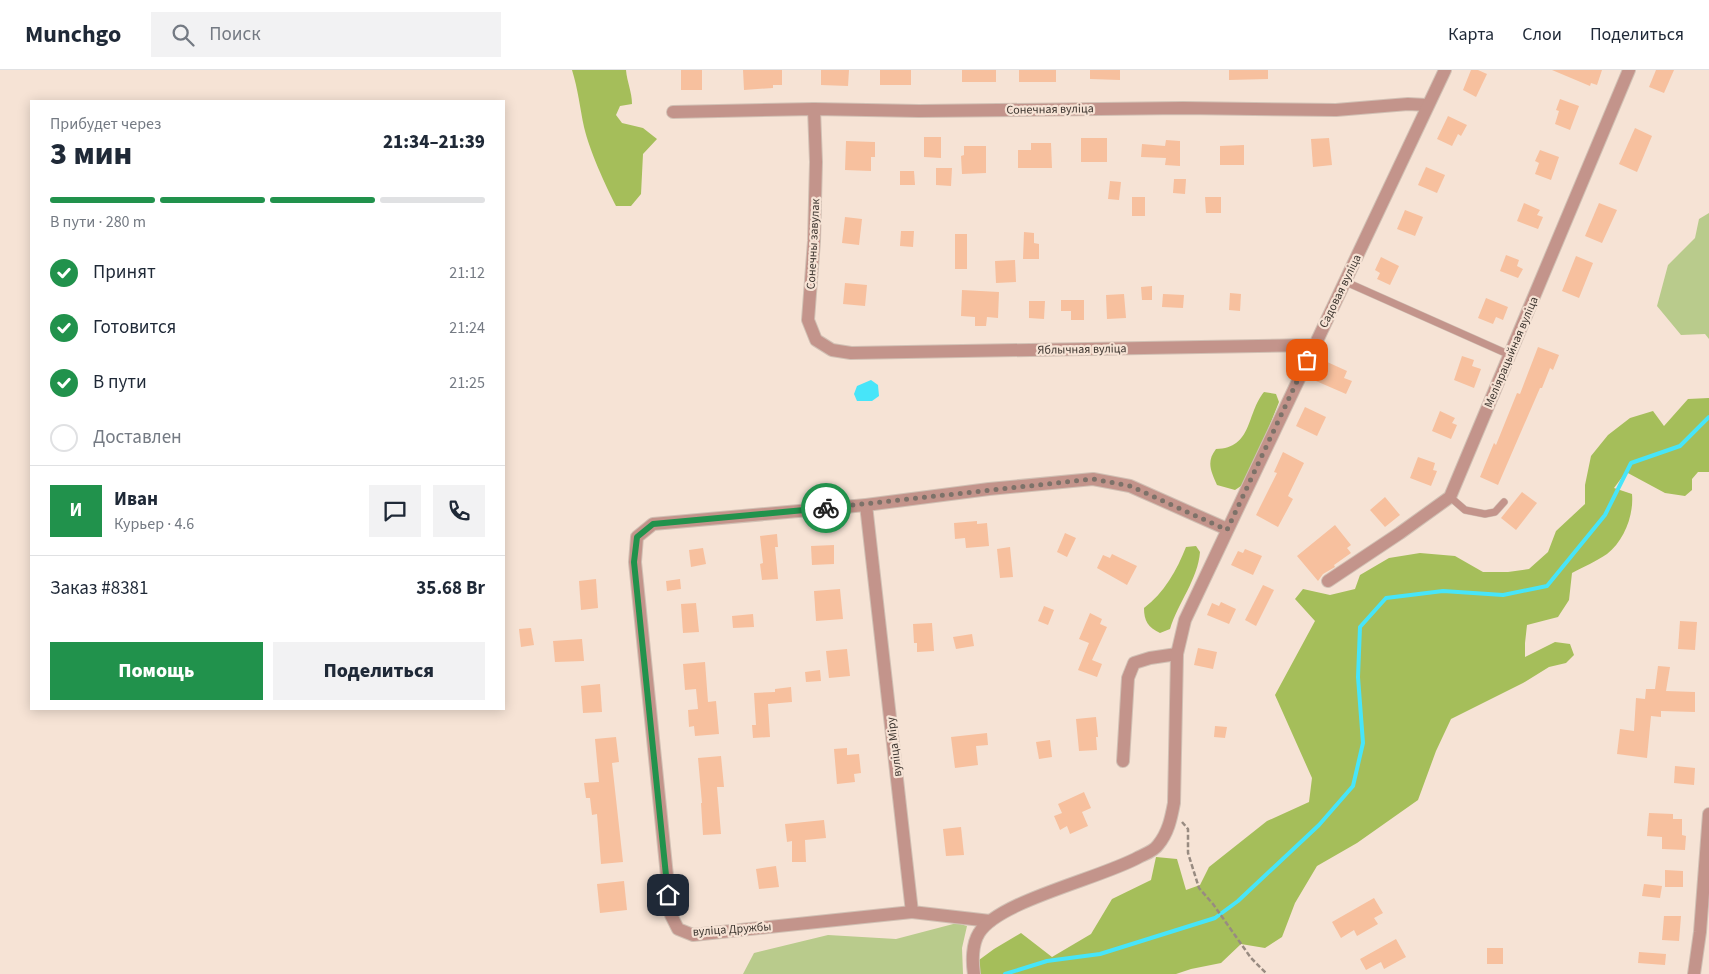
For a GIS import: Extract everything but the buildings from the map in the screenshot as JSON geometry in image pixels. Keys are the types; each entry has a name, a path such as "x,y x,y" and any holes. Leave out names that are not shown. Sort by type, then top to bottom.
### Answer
{"street":[{"name":"Садовая вуліца","path":"990,921 1012,908 1127,864 1157,847 1171,824 1173,811 1176,654 1185,620 1446,70"},
{"name":"Меліярацыйная вуліца","path":"1450,497 1629,70"},
{"name":"Сонечная вуліца","path":"673,112 814,109 918,111 1183,108 1336,110 1408,104 1428,106"},
{"name":"Сонечны завулак","path":"814,109 816,162 814,241 808,320 816,340 832,350 851,353"},
{"name":"Яблычная вуліца","path":"851,353 1314,345"},
{"path":"866,505 989,489 1093,479 1130,486 1227,530"},
{"path":"1328,581 1450,497"},
{"name":"вуліца Дружбы","path":"866,505 653,524 637,537 634,562 670,915 678,929 693,935 912,912"},
{"name":"вуліца Міру","path":"866,505 912,912"},
{"path":"1123,761 1128,678 1134,663 1150,658 1176,654"},
{"path":"1694,974 1700,932 1709,814"},
{"path":"912,912 990,921"},
{"path":"974,972 974,950 979,934 990,921"}],"lane":[{"path":"1346,282 1510,355"},
{"path":"1450,497 1465,510 1485,514 1495,512 1504,502"}],"path":[{"path":"1173,811 1188,829 1188,853 1199,888 1213,904 1250,958 1267,974"}],"green space":[{"path":"572,70 626,70 632,104 620,106 616,115 622,123 643,128 657,139 643,154 641,194 631,206 616,206 598,168 584,127"},
{"path":"1709,213 1709,339 1705,334 1681,335 1657,306 1668,265 1695,238 1699,219"},
{"path":"1264,392 1276,394 1279,402 1247,482 1235,490 1217,485 1210,467 1213,454 1216,449 1237,443 1243,436 1258,401"},
{"path":"1709,398 1709,472 1698,472 1692,479 1692,490 1685,496 1665,493 1626,472 1614,488 1632,494 1631,510 1623,535 1607,554 1572,573 1569,600 1558,617 1527,625 1525,657 1555,642 1570,644 1574,655 1566,663 1549,667 1523,683 1451,719 1436,751 1418,800 1357,843 1317,866 1295,903 1282,937 1265,948 1241,944 1221,963 1176,974 980,974 979,960 1021,933 1052,957 1091,934 1112,899 1151,880 1156,857 1177,859 1186,890 1200,885 1209,867 1267,821 1309,802 1312,778 1275,695 1315,621 1295,599 1303,589 1330,595 1355,589 1360,575 1389,558 1420,553 1455,556 1483,572 1508,572 1529,569 1548,552 1556,531 1585,504 1585,485 1591,456 1608,435 1630,418 1653,411 1664,426 1688,399"},
{"path":"1196,546 1200,552 1196,572 1170,629 1160,633 1148,623 1144,608 1158,595 1169,580 1186,547"},
{"path":"957,923 967,926 962,948 963,974 743,974 754,953 828,935 896,939"}],"water":[{"path":"871,380 878,385 879,396 872,401 857,401 854,394 857,386"}],"waterway":[{"path":"1005,974 1047,961 1100,954 1215,918 1238,901 1319,825 1353,786 1363,743 1358,677 1360,627 1386,598 1443,591 1503,595 1547,586 1605,515 1631,463 1680,446 1709,417"}],"way so far":[{"path":"826,508 1093,479 1130,486 1227,530 1307,360"}],"route":[{"path":"668,895 634,562 637,537 653,524 826,508"}]}
